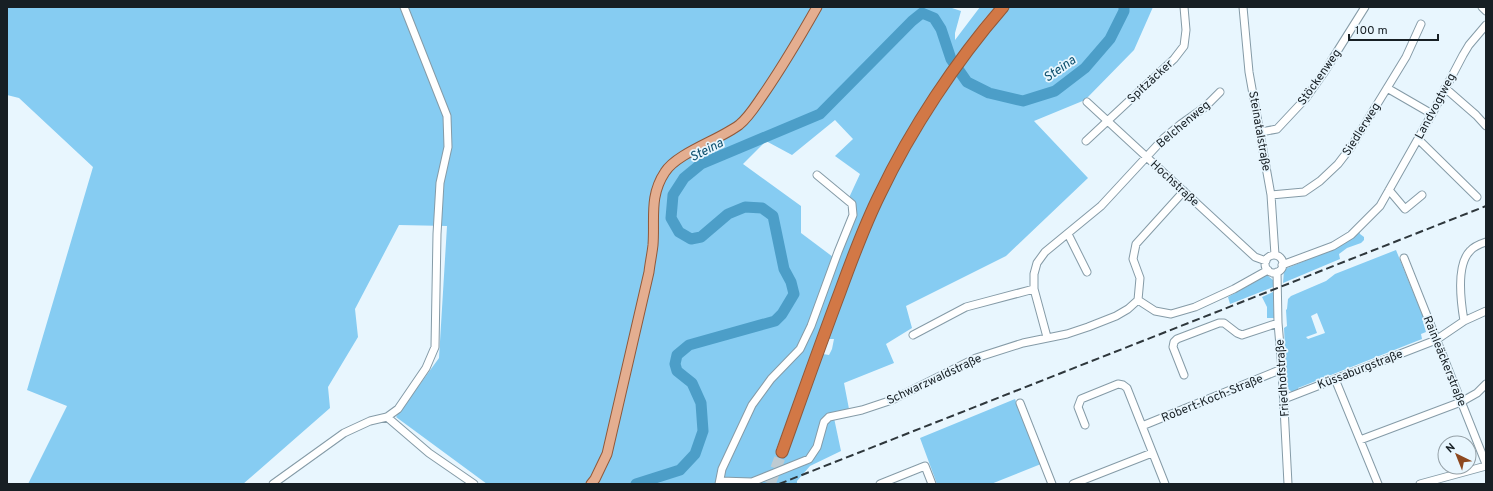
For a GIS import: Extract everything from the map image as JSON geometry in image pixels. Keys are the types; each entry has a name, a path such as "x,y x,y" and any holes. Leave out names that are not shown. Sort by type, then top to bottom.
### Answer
{"highway":[{"path":"782,452 862,233 880,193 921,120 946,82 989,23 1003,7"}],"main road":[{"path":"591,484 607,454 649,272 653,245 653,204 656,188 665,171 676,160 726,134 740,124 752,112 785,64 817,7"}],"street":[{"path":"273,484 344,433 370,421 387,417 398,409 426,368 435,347 437,234 440,183 448,147 448,116 404,7"},
{"name":"Spitzäcker","path":"1086,141 1174,59 1184,46 1186,30 1184,7"},
{"name":"Steinatalstraße","path":"1243,7 1249,72 1261,132 1271,195 1275,255"},
{"name":"Stöckenweg","path":"1261,132 1277,129 1306,98 1323,74 1365,7"},
{"path":"1482,7 1486,11"},
{"name":"Siedlerweg","path":"1271,195 1304,192 1320,181 1338,164 1351,147 1406,57 1421,24"},
{"name":"Landvogtweg","path":"1282,265 1333,246 1351,235 1380,206 1469,46 1486,25"},
{"path":"1387,88 1432,114"},
{"path":"1445,88 1476,115 1486,126"},
{"name":"Belchenweg","path":"1047,337 1034,289 1034,274 1037,263 1045,252 1101,206 1164,138 1205,107 1220,92"},
{"name":"Hochstraße","path":"1087,102 1255,257 1266,261"},
{"path":"1418,139 1477,197"},
{"path":"719,483 722,469 752,405 770,379 800,349 853,215 852,204 817,175"},
{"path":"1389,190 1405,209 1422,195"},
{"path":"1184,191 1136,244 1133,259 1140,278 1138,300 1155,311 1171,314 1195,307 1234,289 1268,270"},
{"path":"1068,234 1087,272"},
{"path":"1464,321 1461,306 1461,275 1464,260 1469,251 1486,242"},
{"path":"1275,255 1280,258 1282,265 1277,272 1268,270 1265,266 1266,261 1270,256 1275,255"},
{"name":"Rainleäckerstraße","path":"1404,258 1486,465"},
{"name":"Friedhofstraße","path":"1277,272 1278,323 1284,399 1288,484"},
{"path":"913,335 966,307 1034,289"},
{"name":"Schwarzwaldstraße","path":"719,483 752,482 809,459 817,447 824,422 830,417 862,410 892,400 976,358 1023,343 1067,334 1088,327 1116,316 1128,309 1138,300"},
{"name":"Küssaburgstraße","path":"1284,399 1436,340 1464,321 1486,311"},
{"path":"1184,375 1173,347 1174,342 1177,339 1219,323 1224,323 1242,335 1278,323"},
{"name":"Robert-Koch-Straße","path":"1142,426 1282,369"},
{"path":"1335,379 1378,484"},
{"path":"1086,425 1078,407 1081,399 1118,384 1123,385 1127,388 1165,484"},
{"path":"1360,440 1461,402 1477,393 1486,384"},
{"path":"1020,403 1052,484"},
{"path":"387,417 429,453 474,484"},
{"path":"1073,484 1152,453"},
{"path":"1420,484 1486,465"},
{"path":"880,484 925,466 932,484"}],"shaded area":[{"path":"7,7 949,7 961,11 955,33 955,40 980,7 995,7 981,23 926,102 849,254 776,450 787,454 823,354 829,355 832,349 834,339 829,339 828,337 863,247 886,194 913,145 943,97 975,51 1010,7 1153,7 1134,50 1085,100 1034,121 1088,178 1006,256 906,306 912,328 886,344 894,363 844,383 849,409 834,418 841,451 810,466 797,481 797,484 487,484 396,417 439,358 447,226 399,225 355,309 358,337 328,387 330,408 243,484 28,484 67,406 27,390 93,167 19,98 7,95","holes":["835,120 853,139 835,156 860,174 847,202 851,209 850,214 833,257 801,233 801,206 743,164 766,141 792,155"]},
{"path":"1359,231 1364,237 1364,240 1361,243 1347,248 1339,254 1340,259 1283,283 1285,269 1336,248"},
{"path":"1396,250 1424,319 1423,322 1426,332 1421,334 1422,339 1298,388 1299,392 1292,392 1287,388 1284,328 1287,326 1286,310 1288,299 1291,296 1326,281 1335,274","holes":["1317,313 1325,333 1308,339 1306,337 1317,333 1311,316"]},
{"path":"1267,275 1273,280 1273,287 1230,304 1228,297"},
{"path":"1273,292 1274,318 1267,318 1267,307 1262,297"},
{"path":"1015,399 1041,464 991,484 937,484 920,438"}],"waterway":[{"name":"Steina","path":"636,484 680,470 695,454 703,431 701,403 692,383 677,371 675,364 677,355 689,345 775,321 782,314 794,294 791,282 784,269 773,216 762,208 745,207 728,214 701,237 691,239 679,232 671,218 673,195 684,178 701,164 820,114 912,21 922,13 934,18 941,29 951,59 967,82 989,93 1023,101 1055,91 1085,68 1110,39 1124,11 1124,7"}],"tunnel":[{"path":"770,484 782,452"}],"railway":[{"path":"779,484 1486,206"}]}
